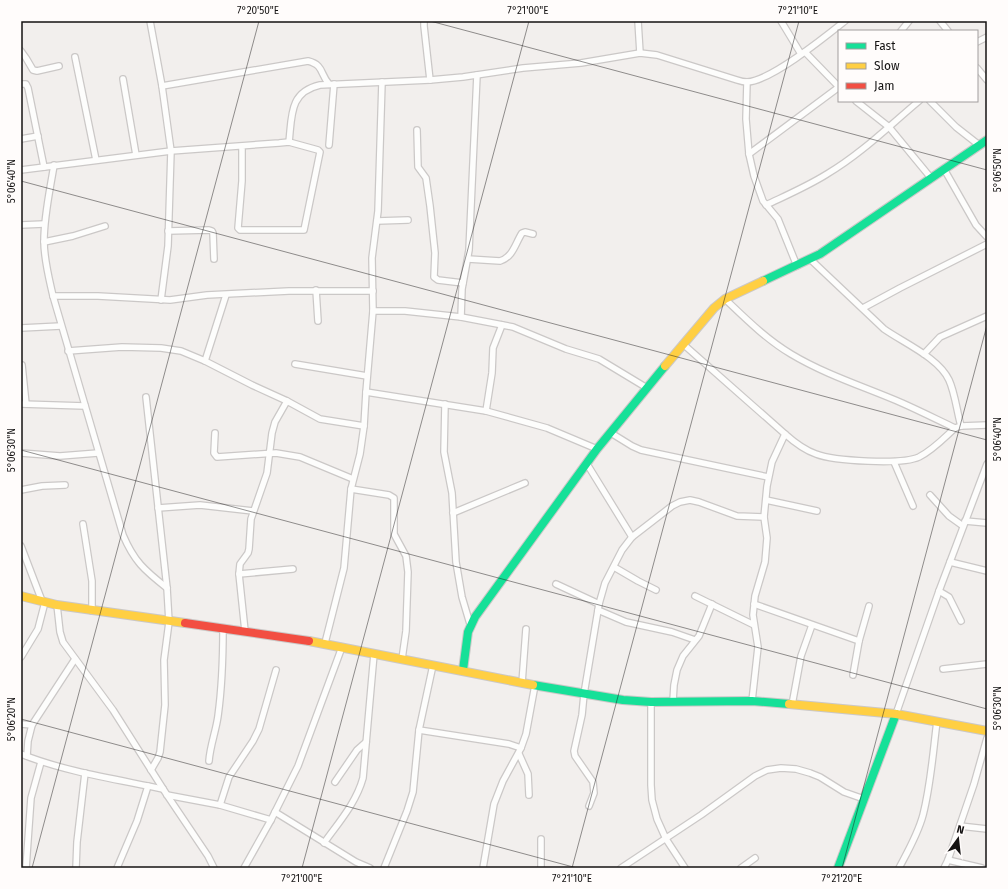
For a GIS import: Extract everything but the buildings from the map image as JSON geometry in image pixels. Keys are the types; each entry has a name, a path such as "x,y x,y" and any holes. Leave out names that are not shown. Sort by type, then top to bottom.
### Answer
{"street":[{"path":"150,21 162,86 171,151 168,230 161,300"},
{"path":"424,21 430,80"},
{"path":"638,21 640,53"},
{"path":"781,21 803,53 838,86"},
{"path":"289,142 294,105 300,95 309,88 331,84 430,80 523,68 581,63 640,53 657,55 746,82 766,76 803,53 845,21"},
{"path":"902,30 909,21"},
{"path":"940,21 947,30"},
{"path":"978,42 987,37"},
{"path":"21,51 31,68 35,70 59,66"},
{"path":"75,57 96,160"},
{"path":"162,86 308,61 316,63 324,77 331,84 329,145"},
{"path":"978,69 987,80"},
{"path":"461,317 463,283 468,259 477,75"},
{"path":"123,79 136,155"},
{"path":"325,643 344,568 351,489 360,454 364,426 373,291 372,258 379,192 382,82"},
{"path":"746,82 746,119 749,154 754,176 763,200 778,219 797,266"},
{"path":"21,84 26,84 28,88 44,167"},
{"path":"749,154 838,88"},
{"path":"857,102 889,127 931,178"},
{"path":"766,205 807,186 828,174 857,154 918,102"},
{"path":"931,102 956,127 979,145"},
{"path":"417,130 418,167 426,178 430,206 435,253 434,277 438,280 463,283"},
{"path":"21,139 38,136"},
{"path":"463,670 470,624 597,449 714,308 725,299 810,259 987,140"},
{"path":"21,170 171,151 289,142 318,150 320,152 306,227 302,230 240,230 238,228 242,181 242,146"},
{"path":"54,165 44,224 44,242 45,259 61,326 123,535 135,559 147,572 167,588"},
{"path":"944,169 976,224 987,237"},
{"path":"377,221 408,220"},
{"path":"21,225 44,224"},
{"path":"44,242 73,236 104,226"},
{"path":"168,230 212,231 214,233 214,259"},
{"path":"468,259 500,261 512,252 522,233 525,232 533,234"},
{"path":"863,308 987,244"},
{"path":"810,259 891,333 924,354 945,372 950,381 958,427"},
{"path":"53,296 98,296 161,300 316,290 373,291"},
{"path":"316,290 318,321"},
{"path":"205,361 226,295"},
{"path":"725,299 767,338 790,354 813,367 958,427 987,425"},
{"path":"372,311 405,311 461,317 513,327 566,349 599,359 647,388"},
{"path":"924,354 940,337 948,332 987,316"},
{"path":"486,411 492,381 493,348 502,325"},
{"path":"21,328 61,326"},
{"path":"683,344 801,447 815,454 828,458 894,462 913,459 928,452 958,427"},
{"path":"68,351 122,348 161,348 181,352 205,361 287,401 320,419 364,426"},
{"path":"295,364 367,376"},
{"path":"22,365 24,404 85,406"},
{"path":"366,392 486,411 547,428 597,449"},
{"path":"146,397 167,588 169,622 164,660 165,705 160,752 151,770"},
{"path":"245,631 239,574 240,564 249,549 253,511 264,482 275,422 287,401"},
{"path":"445,404 444,452 452,493 456,562 462,597 470,624"},
{"path":"611,432 632,446 641,450 768,477"},
{"path":"215,433 214,453 217,457 269,453 300,457 353,479"},
{"path":"752,701 758,647 753,615 755,596 766,555 767,538 764,517 768,477 772,462 785,434"},
{"path":"21,453 60,456 98,453"},
{"path":"894,462 913,506"},
{"path":"587,464 632,536"},
{"path":"838,868 896,714 964,523 986,468"},
{"path":"453,513 525,483"},
{"path":"21,490 42,486 65,485"},
{"path":"351,489 389,495 394,498 394,534 406,556 408,572 406,631 402,659"},
{"path":"930,495 949,516 964,523 987,523"},
{"path":"589,806 594,793 593,782 575,756 574,751 582,715 598,607 605,583 622,550 632,536 672,506 680,502 690,500 700,502 737,516 764,517"},
{"path":"766,500 816,511"},
{"path":"158,508 212,506 253,511"},
{"path":"83,524 92,581 92,611"},
{"path":"21,546 44,601 38,629 21,658"},
{"path":"950,562 987,571"},
{"path":"614,567 656,590"},
{"path":"239,574 293,569"},
{"path":"556,584 626,622 672,632 696,640"},
{"path":"939,591 949,597 961,621"},
{"path":"21,596 57,605 92,611 325,643 374,654 584,694 651,702 752,701 896,714 987,731"},
{"path":"695,596 754,625"},
{"path":"673,701 677,670 683,656 696,640 712,604"},
{"path":"754,604 860,641"},
{"path":"57,605 60,632 63,642 74,659 113,710 166,795 208,856 214,868"},
{"path":"852,675 869,606"},
{"path":"792,705 801,656 812,625"},
{"path":"209,761 218,715 223,662 223,628"},
{"path":"522,682 526,629"},
{"path":"244,868 271,820 298,766 342,647"},
{"path":"324,843 351,807 359,792 363,778 374,654"},
{"path":"74,659 32,725 24,755 41,762 85,773 163,789"},
{"path":"943,669 987,664"},
{"path":"384,868 413,792 419,730 433,665"},
{"path":"220,805 229,777 253,741 259,729 276,670"},
{"path":"483,868 494,804 503,781 522,748 535,685"},
{"path":"651,702 652,800 657,819 666,839 685,868"},
{"path":"899,868 923,816 937,721"},
{"path":"21,724 32,725"},
{"path":"419,730 508,744 522,748"},
{"path":"944,868 960,826 987,738"},
{"path":"335,782 357,750 366,742"},
{"path":"519,754 528,774 529,795"},
{"path":"26,868 31,798 41,762"},
{"path":"621,868 666,839 755,776 767,770 781,768 796,769 810,773 820,777 844,792 864,799"},
{"path":"76,868 77,842 85,773"},
{"path":"117,868 148,786"},
{"path":"166,795 220,805 271,820"},
{"path":"275,812 356,862 370,868"},
{"path":"960,826 987,829"},
{"path":"541,840 541,868"},
{"path":"741,868 755,858"},
{"path":"948,860 982,868"}],"traffic: fast":[{"path":"763,281 820,254 987,140"},
{"path":"463,670 468,632 475,617 597,449 665,366"},
{"path":"533,685 623,700 651,702 752,701 789,704"},
{"path":"838,868 896,714"}],"traffic: slow":[{"path":"665,366 714,308 725,299 763,281"},
{"path":"21,596 57,605 185,623"},
{"path":"309,641 533,685"},
{"path":"789,704 896,714 987,731"}],"traffic: jam":[{"path":"185,623 309,641"}]}
